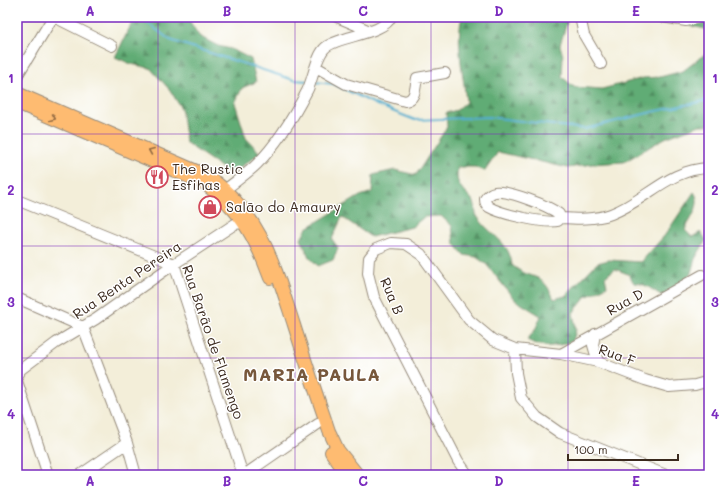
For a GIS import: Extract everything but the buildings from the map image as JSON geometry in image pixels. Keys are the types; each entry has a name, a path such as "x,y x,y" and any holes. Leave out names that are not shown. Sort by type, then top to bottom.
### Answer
{"main road":[{"path":"17,93 208,176 226,189 236,199 248,222 266,266 318,424 326,443 347,475"},
{"path":"17,103 205,184 248,222 271,256 329,432 338,450 358,475"}],"street":[{"path":"17,76 53,17 112,46"},
{"path":"337,17 370,31"},
{"path":"226,189 256,165 279,139 308,89 320,55 325,47 370,31 386,23 391,17"},
{"path":"580,17 584,35 601,64"},
{"path":"662,17 686,21 704,17"},
{"path":"316,67 346,84 405,101 413,97 417,78 445,73"},
{"path":"560,218 559,214 551,209 505,193 496,192 489,194 485,199 485,203 489,207 545,222 558,221 560,218 590,220 612,214 669,178 698,168 709,168"},
{"name":"Rua Barão de Flamengo","path":"17,200 174,264 243,475"},
{"name":"Rua Benta Pereira","path":"18,375 56,343 83,327 174,264 235,224 248,222"},
{"name":"Rua B","path":"468,475 458,462 374,297 368,274 369,258 376,249 383,246 391,244 406,244 421,254 469,320 493,340 515,350"},
{"name":"Rua D","path":"561,354 702,275"},
{"path":"17,298 83,327 127,443 136,475"},
{"path":"595,334 593,345 598,362"},
{"path":"515,350 516,373 521,398 537,417 560,433 666,475"},
{"name":"Rua F","path":"515,350 561,354 598,362 645,380 669,386 695,385 709,381"},
{"path":"18,375 48,475"},
{"path":"243,475 318,424"},
{"path":"80,475 127,443"}],"green space":[{"path":"135,17 187,17 199,36 218,46 231,49 251,59 256,82 242,88 235,103 246,138 260,153 231,174 186,143 181,108 170,90 150,68 131,64 115,57"},
{"path":"462,17 558,17 567,22 560,45 563,56 562,77 574,87 602,89 643,78 660,77 683,71 709,51 709,125 700,125 665,138 624,162 592,164 568,168 498,152 485,171 475,167 458,167 457,173 458,183 474,203 477,216 503,244 510,257 512,265 545,283 554,299 565,296 597,263 609,260 641,262 665,235 694,192 697,201 695,211 685,230 692,237 701,232 706,240 695,259 691,273 680,285 663,296 646,286 634,283 628,274 615,269 605,277 607,286 586,297 573,313 576,329 573,341 561,345 545,346 527,340 535,330 541,316 515,300 486,264 476,257 464,255 454,243 452,226 441,216 424,217 412,227 371,237 342,217 332,239 338,248 333,260 318,266 309,257 301,239 307,228 360,196 372,192 373,175 395,170 416,175 447,127 446,113 457,110 466,102 459,37"},
{"path":"668,17 709,17 709,30 688,25"}],"waterway":[{"path":"140,17 170,40 294,80 308,81"},
{"path":"314,82 334,84 377,105 415,120 489,117 585,129 652,112 709,100"}],"place":[{"name":"The Rustic Esfihas","path":"157,177"},
{"name":"Salão do Amaury","path":"210,207"}],"district":[{"name":"MARIA PAULA","path":"312,375"}]}
